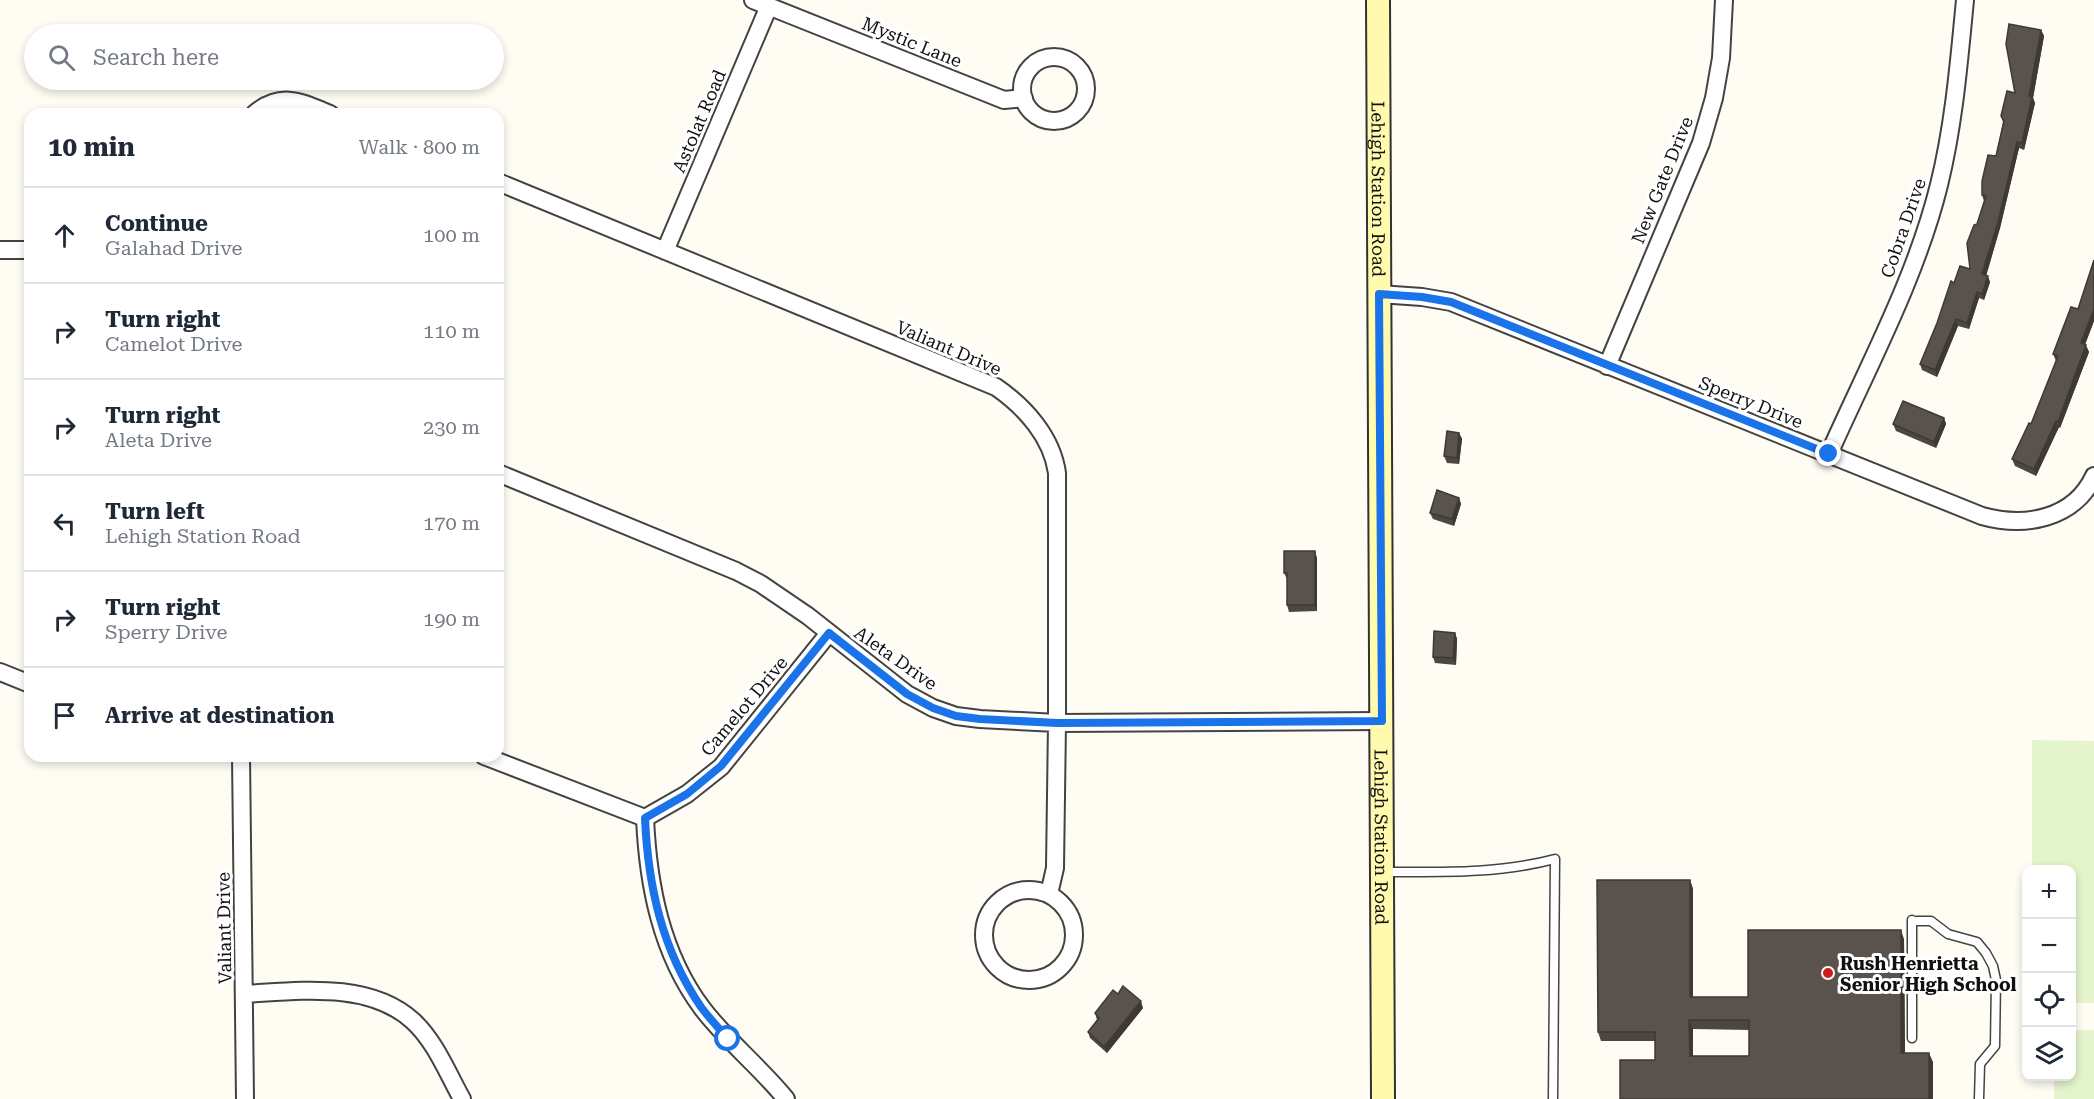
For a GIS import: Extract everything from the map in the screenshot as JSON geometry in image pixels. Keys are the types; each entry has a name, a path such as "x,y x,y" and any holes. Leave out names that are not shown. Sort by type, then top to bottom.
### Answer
{"main road":[{"name":"Lehigh Station Road","path":"1378,0 1383,1099"}],"street":[{"name":"New Gate Drive","path":"1607,366 1701,143 1721,58 1724,0"},
{"name":"Cobra Drive","path":"1829,454 1898,301 1939,185 1953,112 1965,0"},
{"name":"Mystic Lane","path":"761,3 1004,100 1024,98"},
{"name":"Astolat Road","path":"665,251 761,3"},
{"path":"264,108 281,100 298,101 315,108"},
{"name":"Valiant Drive","path":"504,184 996,387 1029,416 1045,439 1055,460 1057,473 1055,868 1049,894"},
{"path":"0,250 24,250"},
{"name":"Sperry Drive","path":"1379,294 1451,302 1982,516 2015,522 2048,517 2082,497 2094,476"},
{"name":"Aleta Drive","path":"504,475 736,571 784,599 907,694 933,708 956,716 1057,723 1382,721"},
{"name":"Camelot Drive","path":"645,818 687,794 721,766 829,633"},
{"path":"0,672 24,682"},
{"name":"Valiant Drive","path":"241,762 245,1099"},
{"path":"500,762 645,818 653,898 664,937 683,976 702,1008 728,1039 750,1059 786,1099"},
{"path":"1035,890 1049,894 1061,903 1070,915 1075,930 1074,945 1068,959 1058,971 1045,978 1030,981 1015,979 1002,972 991,961 985,948 984,933 987,918 994,906 1013,893 1035,890"},
{"path":"244,994 303,991 343,993 371,999 398,1011 413,1021 424,1034 462,1099"}],"lane":[{"path":"1383,872 1485,872 1530,866 1555,859 1553,1099"},
{"path":"1912,1038 1915,920 1931,921 1948,934 1977,942 1994,966 1996,980 1995,1046 1980,1065 1979,1099"}],"green space":[{"path":"2032,740 2094,741 2094,1003 2076,1003 2076,865 2032,865"},
{"path":"2076,1030 2094,1030 2094,1099 2054,1099 2054,1081 2076,1081"}],"building":[{"path":"2009,24 2041,30 2029,96 2032,97 2022,143 2017,142 1998,222 1982,274 1988,276 1982,294 1977,292 1967,323 1956,319 1935,370 1920,364 1951,281 1954,283 1960,266 1970,269 1967,243 1974,225 1977,224 1986,196 1982,195 1982,181 1988,155 1996,156 2004,121 2001,116 2007,91 2015,93 2006,44"},
{"path":"2094,260 2094,309 2081,343 2086,345 2058,422 2056,421 2034,469 2012,459 2029,423 2031,424 2058,356 2053,354 2071,307 2078,309"},
{"path":"1903,401 1944,418 1934,442 1893,424"},
{"path":"1447,431 1459,433 1457,458 1444,456"},
{"path":"1437,490 1459,498 1452,519 1430,513"},
{"path":"1284,551 1315,551 1315,605 1287,605"},
{"path":"1434,631 1455,633 1453,658 1433,657"},
{"name":"Rush Henrietta Senior High School","path":"1597,880 1690,880 1690,997 1748,997 1748,930 1901,930 1901,1053 1929,1053 1929,1099 1620,1099 1620,1060 1655,1060 1655,1032 1598,1032","holes":["1689,1020 1749,1020 1749,1056 1690,1056"]},
{"path":"1123,986 1141,1001 1104,1047 1088,1032 1099,1018 1095,1013 1113,990 1118,994"}],"place":[{"name":"Rush Henrietta Senior High School","path":"1828,973"}],"route":[{"path":"728,1039 702,1008 664,937 653,898 645,818 687,794 721,766 829,633 907,694 933,708 956,716 1057,723 1382,721 1379,294 1451,302 1829,454"}]}
